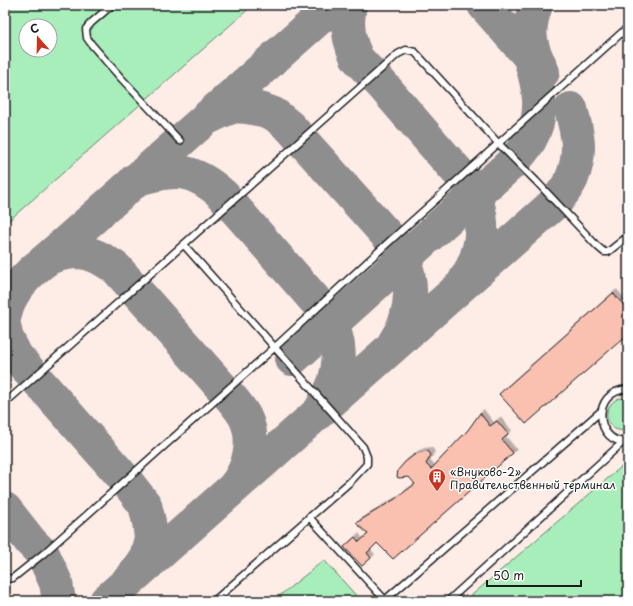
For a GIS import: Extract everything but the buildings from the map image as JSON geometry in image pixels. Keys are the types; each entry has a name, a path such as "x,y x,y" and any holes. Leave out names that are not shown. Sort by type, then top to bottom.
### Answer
{"lane":[{"path":"112,5 91,23 86,30 87,38 121,78 180,140"},
{"path":"5,579 13,578 43,554 274,348 498,143 627,31"},
{"path":"5,403 406,50 415,52 498,143 521,164 601,250 608,252 613,250 628,236"},
{"path":"184,245 363,447 367,458 367,464 360,473 214,601"},
{"path":"309,517 385,600 600,412 605,400 614,392 622,389 628,389"},
{"path":"448,601 625,442 614,438 607,433 601,421 600,412"}],"shaded area":[{"path":"5,5 628,5 628,601 5,601"}],"green space":[{"path":"5,5 253,5 5,224"},
{"path":"619,398 628,399 628,430 614,429 607,420 608,408 612,402"},
{"path":"628,461 628,601 465,601"},
{"path":"324,560 361,601 273,601"}],"taxiway":[{"path":"48,258 334,5"},
{"path":"350,5 348,31 356,56 468,183 474,195 481,220 480,244 477,256 465,280"},
{"path":"484,5 543,72"},
{"path":"536,5 530,29 534,51 541,67"},
{"path":"292,359 507,167 524,149 535,129 539,108 539,98 535,76 529,55"},
{"path":"207,118 235,106 263,110 274,114 290,127 394,243 406,267 410,293 406,319 394,343"},
{"path":"106,601 556,202 572,178 577,160 577,135 571,109"},
{"path":"135,180 161,173 172,172 182,172 202,179 223,195 321,307 329,319 334,331 338,344 339,356 338,369 334,382 322,407"},
{"path":"5,315 9,301 16,288 43,262 56,255 80,252 90,254 116,268 232,399 244,415 250,434 250,453 248,462 235,486"},
{"path":"5,329 6,336 16,356 123,477 145,505 151,538 146,557 135,573"},
{"path":"5,509 31,542 43,554 56,583 59,601"}],"place":[{"name":"«Внуково-2» Правительственный терминал","path":"437,492"}]}
